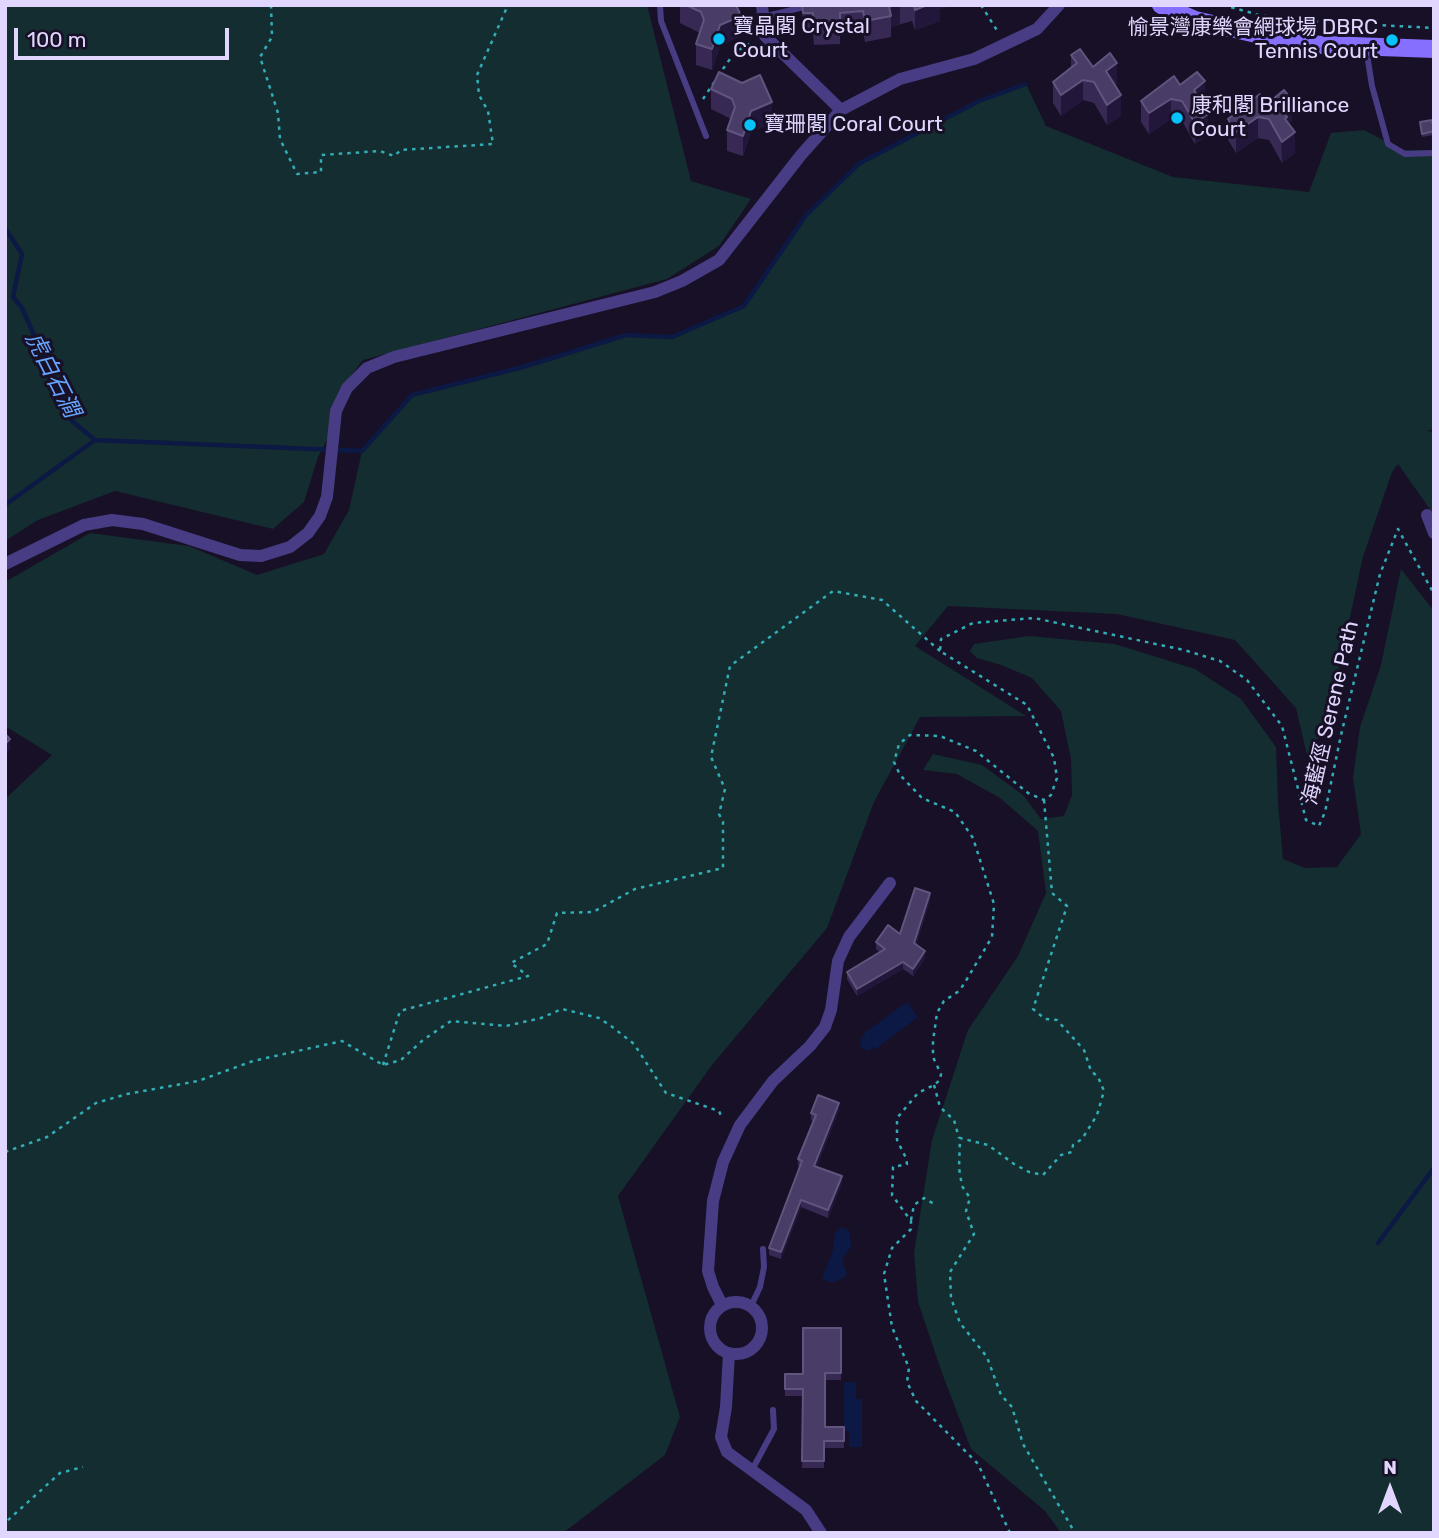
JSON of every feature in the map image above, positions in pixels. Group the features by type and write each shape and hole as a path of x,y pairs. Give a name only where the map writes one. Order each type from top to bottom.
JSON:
{"street":[{"path":"5,564 84,525 112,520 142,524 240,555 271,554 290,547 315,524 327,497 336,411 347,388 359,374 394,357 654,292 682,281 719,260 801,155 841,110 900,79 974,59 1037,29 1059,5"},
{"path":"1161,5 1195,20 1238,32 1300,44 1434,49"},
{"path":"761,11 765,36 841,110"},
{"path":"1427,516 1434,533"},
{"path":"722,1305 708,1271 713,1201 720,1175 740,1125 773,1081 810,1046 825,1027 831,1010 838,961 849,937 890,883"},
{"path":"737,1301 751,1306 763,1326 758,1342 746,1352 729,1353 722,1350 711,1336 711,1318 722,1305 737,1301"},
{"path":"729,1353 722,1437 727,1452 806,1510 821,1533"}],"lane":[{"path":"660,5 662,21 706,136"},
{"path":"761,11 812,5"},
{"path":"1366,48 1372,86 1388,144 1405,155 1434,153"},
{"path":"751,1306 760,1287 764,1267 763,1249"},
{"path":"751,1471 774,1429 773,1410"}],"path":[{"path":"271,5 272,37 260,57 278,113 280,139 297,174 321,172 321,155 380,151 394,156 401,150 493,144 488,111 479,95 477,75 508,5"},
{"path":"981,5 1003,45"},
{"path":"1223,5 1259,15 1301,21 1434,28"},
{"path":"695,111 735,52 765,36"},
{"name":"海藍徑 Serene Path","path":"940,651 941,639 973,623 1034,618 1184,650 1220,661 1247,680 1282,726 1306,820 1319,826 1325,812 1380,574 1398,529 1434,594"},
{"path":"383,1065 400,1011 528,976 511,963 547,944 557,914 593,912 635,889 723,868 723,822 719,814 724,789 712,757 730,666 833,591 882,600 940,651 1027,705 1054,758 1057,778 1051,795 1044,800"},
{"path":"911,1221 892,1195 893,1167 907,1164 897,1140 897,1118 918,1093 934,1086 940,1080 941,1074 933,1057 937,1013 944,1001 959,991 992,937 994,904 973,838 955,812 922,798 900,775 894,762 899,744 910,735 940,736 976,751 1028,793 1044,800"},
{"path":"960,1138 988,1145 1021,1168 1043,1175 1061,1156 1072,1152 1073,1145 1082,1139 1097,1115 1104,1091 1098,1077 1091,1072 1084,1050 1057,1020 1045,1019 1033,1009 1067,906 1052,893 1044,800"},
{"path":"5,1152 47,1137 96,1103 127,1094 198,1082 253,1061 342,1041 383,1065 401,1060 423,1040 451,1021 506,1026 541,1018 562,1009 599,1018 611,1026 634,1044 666,1093 719,1111 721,1116"},
{"path":"934,1086 940,1107 954,1119 960,1138 959,1168 962,1186 970,1198 966,1211 974,1234 950,1272 951,1298 960,1324 987,1357 1001,1395 1012,1406 1023,1444 1075,1533"},
{"path":"934,1203 924,1198 914,1205 911,1230 892,1248 884,1275 892,1327 909,1368 908,1382 916,1401 978,1464 1010,1533"},
{"path":"5,1528 7,1521 60,1473 83,1467"}],"green space":[{"path":"5,5 647,5 691,181 751,199 719,246 667,279 363,360 338,392 330,434 318,457 304,502 273,529 115,491 38,520 5,541"},
{"path":"1026,84 1046,126 1173,177 1309,192 1331,133 1364,130 1402,150 1434,150 1434,429 1427,431 1434,432 1434,515 1398,464 1392,472 1363,557 1334,691 1309,764 1296,708 1235,640 1117,614 948,606 915,646 1026,716 920,717 874,802 827,928 712,1065 618,1196 680,1417 665,1455 563,1533 5,1533 5,799 52,755 5,726 5,582 90,533 189,546 257,575 324,554 349,510 362,451 412,395 523,367 626,335 672,337 744,306 806,215 860,163 979,101"},
{"path":"1401,569 1434,611 1434,1533 1061,1533 1045,1511 971,1449 918,1302 914,1253 932,1140 968,1030 1018,956 1046,893 1038,831 1000,798 957,774 923,770 933,754 982,765 1023,795 1041,819 1064,816 1072,795 1071,759 1061,711 1032,678 977,658 970,651 974,644 1029,636 1115,644 1195,669 1241,699 1276,747 1283,859 1305,868 1337,867 1361,834 1353,778 1360,727 1381,665"}],"water":[{"path":"907,1002 918,1017 876,1049 874,1047 868,1051 861,1048 860,1040 864,1033"},
{"path":"842,1227 850,1231 851,1247 842,1259 847,1273 833,1283 822,1279 833,1250 835,1233"},
{"path":"844,1382 856,1382 856,1399 862,1399 862,1447 849,1447 849,1431 844,1431"}],"building":[{"path":"686,5 736,5 741,16 720,25 712,49 696,44 704,20 701,12"},
{"path":"802,5 893,5 889,6 891,16 865,21 863,11 840,13 840,24 814,24 813,13 803,13"},
{"path":"914,5 927,5 915,10"},
{"path":"1080,49 1093,67 1110,53 1117,63 1106,71 1121,95 1107,105 1094,82 1083,80 1061,95 1053,82 1077,63 1071,55"},
{"path":"719,72 742,83 760,75 772,102 751,111 743,136 727,130 735,107 732,99 711,89"},
{"path":"1197,72 1205,81 1194,90 1208,114 1195,123 1182,101 1171,99 1149,113 1141,101 1174,76 1180,85"},
{"path":"1284,90 1292,100 1280,109 1295,132 1282,142 1269,119 1258,117 1236,132 1228,119 1260,94 1267,104"},
{"path":"1432,120 1434,131 1422,134 1420,122"},
{"path":"915,888 930,893 914,943 925,951 913,969 903,962 857,989 847,972 885,949 876,942 888,925 900,934"},
{"path":"818,1095 839,1103 814,1166 842,1176 828,1210 801,1200 781,1252 769,1248 802,1161 798,1159 816,1115 811,1113"},
{"path":"803,1328 841,1328 841,1373 825,1373 825,1427 844,1427 844,1441 824,1441 824,1461 802,1461 803,1389 785,1389 785,1374 803,1374"}],"waterway":[{"path":"5,505 95,440 362,451 412,395 523,367 626,335 672,337 744,306 806,215 860,163 979,101 1026,84"},
{"name":"虎白石澗","path":"5,228 22,254 13,297 22,308 72,421 95,440"},
{"path":"1378,1243 1434,1168"}],"place":[{"name":"寶晶閣 Crystal Court","path":"719,39"},
{"name":"愉景灣康樂會網球場 DBRC Tennis Court","path":"1392,40"},
{"name":"康和閣 Brilliance Court","path":"1177,118"},
{"name":"寶珊閣 Coral Court","path":"750,125"}]}
